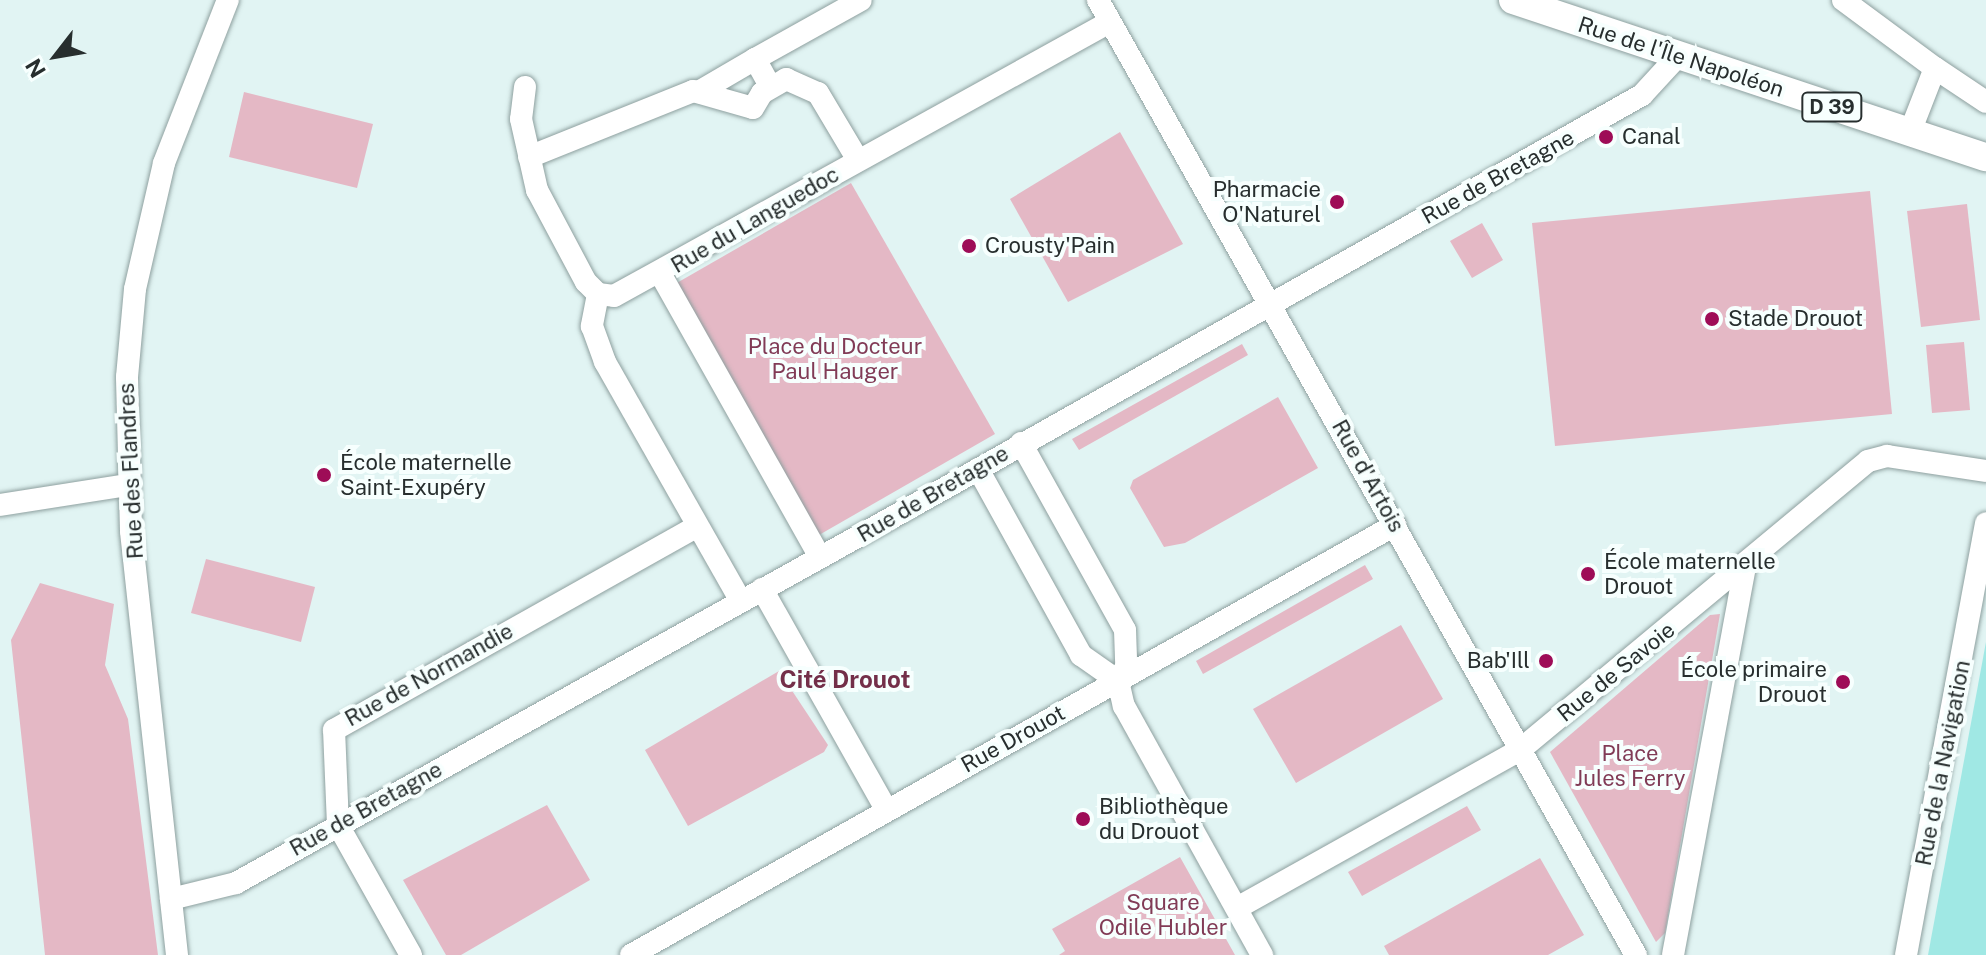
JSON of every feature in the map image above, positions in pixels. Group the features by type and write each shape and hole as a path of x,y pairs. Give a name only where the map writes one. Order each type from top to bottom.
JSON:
{"main road":[{"name":"Rue de l'Île Napoléon","path":"1513,0 1677,57 1986,157"}],"street":[{"name":"Rue des Flandres","path":"177,955 128,485 129,339 145,241 176,126 228,0"},
{"path":"529,157 702,90 861,0"},
{"name":"Rue d'Artois","path":"1098,0 1108,23 1122,35 1636,955"},
{"path":"1843,0 1986,102"},
{"name":"Rue du Languedoc","path":"598,294 630,292 858,160 1108,23"},
{"name":"Rue de Bretagne","path":"171,899 222,889 978,469 1642,95 1677,57"},
{"path":"755,59 770,86"},
{"path":"1910,132 1935,68"},
{"path":"702,90 753,108 770,86 786,79 808,85 858,160"},
{"path":"525,87 521,119 537,190 598,294 592,326 605,362 741,601"},
{"path":"661,275 820,557"},
{"path":"1021,443 1125,630 1126,667 1118,681"},
{"name":"Rue de Savoie","path":"1237,908 1521,749 1868,461 1887,456 1986,471"},
{"path":"978,469 1081,655 1118,681 1124,706 1262,955"},
{"path":"6,499 128,485"},
{"name":"Rue de la Navigation","path":"1906,955 1986,523"},
{"name":"Rue Drouot","path":"631,955 1395,525"},
{"name":"Rue de Normandie","path":"411,955 338,825 331,743 337,726 697,526"},
{"path":"1673,955 1745,566"},
{"path":"762,589 886,809"}],"green space":[{"path":"244,92 373,124 357,188 229,157"},
{"path":"1120,132 1183,244 1068,302 1010,199"},
{"name":"Place du Docteur Paul Hauger","path":"851,183 995,434 819,535 675,284"},
{"name":"Stade Drouot","path":"1870,191 1892,414 1555,446 1532,223"},
{"path":"1967,204 1980,320 1921,327 1907,211"},
{"path":"1482,223 1503,260 1472,278 1450,241"},
{"path":"1964,342 1970,410 1932,413 1926,345"},
{"path":"1242,344 1248,355 1079,450 1072,439"},
{"path":"1278,397 1318,468 1185,543 1164,547 1130,488 1133,480"},
{"path":"206,559 315,587 301,642 191,613"},
{"path":"1365,565 1373,579 1203,674 1196,661"},
{"path":"40,583 114,604 105,665 128,719 158,955 45,955 11,640"},
{"name":"Place Jules Ferry","path":"1720,614 1665,933 1656,942 1550,752 1710,615"},
{"path":"1401,625 1443,699 1296,783 1253,709"},
{"path":"779,671 828,745 824,752 688,826 645,750"},
{"path":"547,805 590,880 461,955 446,955 403,880"},
{"path":"1467,806 1481,830 1362,896 1348,872"},
{"name":"Square Odile Hubler","path":"1180,857 1235,955 1059,955 1065,951 1052,929"},
{"path":"1540,858 1584,935 1548,955 1389,955 1384,946"}],"water":[{"path":"1986,642 1986,955 1928,955"}],"place":[{"name":"Canal","path":"1606,137"},
{"name":"Pharmacie O'Naturel","path":"1337,202"},
{"name":"Crousty'Pain","path":"969,246"},
{"name":"Stade Drouot","path":"1712,319"},
{"name":"École maternelle Saint-Exupéry","path":"324,475"},
{"name":"École maternelle Drouot","path":"1588,574"},
{"name":"Bab'Ill","path":"1546,661"},
{"name":"École primaire Drouot","path":"1843,682"},
{"name":"Bibliothèque du Drouot","path":"1083,819"}],"district":[{"name":"Cité Drouot","path":"845,680"}]}
